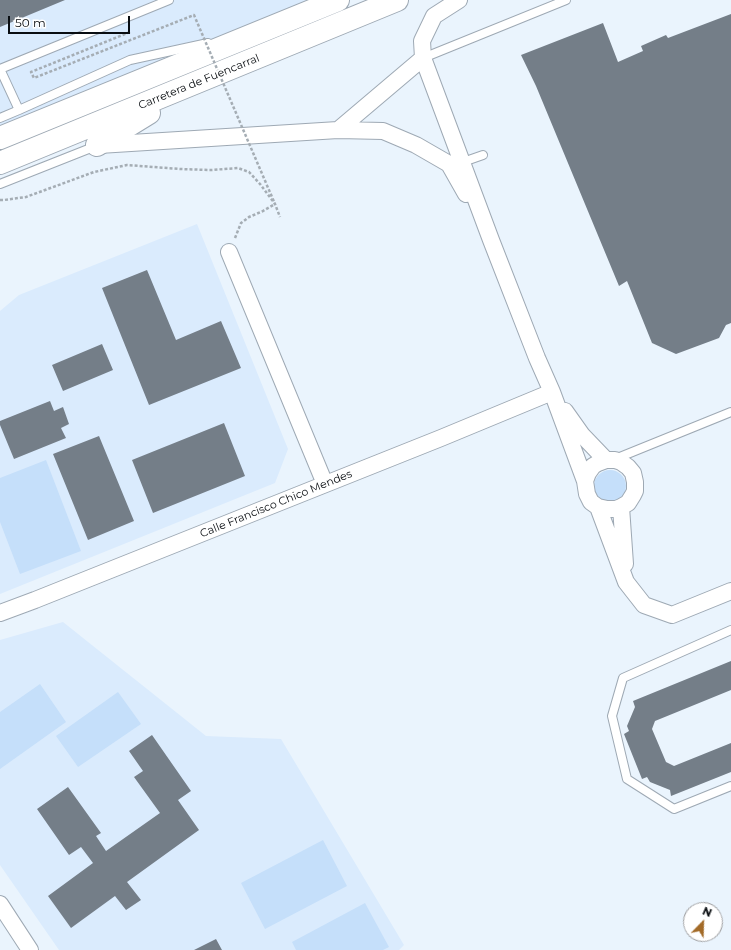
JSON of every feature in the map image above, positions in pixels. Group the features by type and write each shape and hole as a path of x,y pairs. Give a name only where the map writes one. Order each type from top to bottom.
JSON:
{"highway":[{"name":"Carretera de Fuencarral","path":"0,138 338,0"},
{"name":"Carretera de Fuencarral","path":"0,163 398,0"},
{"path":"97,145 207,78"}],"street":[{"path":"459,0 434,16 422,41 423,58 491,240 537,358 552,392 585,481 587,494 592,502 598,507 607,509 621,508 628,503 633,495 635,482 633,473 628,467 621,462 610,460 593,466 585,481"},
{"path":"338,130 423,58"},
{"path":"97,145 338,130 383,131 416,145 449,164 491,240"},
{"path":"229,252 325,484"},
{"path":"552,392 582,435 610,460"},
{"name":"Calle Francisco Chico Mendes","path":"0,613 441,438 552,392"},
{"path":"598,507 626,582 644,605 672,615 731,592"},
{"path":"621,508 626,582"},
{"path":"0,904 30,950"}],"lane":[{"path":"19,110 0,69 169,0"},
{"path":"423,58 566,0"},
{"path":"0,118 130,60 262,32"},
{"path":"0,184 97,145"},
{"path":"462,162 482,155"},
{"path":"610,460 731,412"},
{"path":"731,630 623,678 612,716 627,779 674,809 731,786"}],"path":[{"path":"130,32 31,72 34,78 194,15 280,217"},
{"path":"0,200 26,197 94,172 127,165 211,170 238,168 249,172 275,204"},
{"path":"229,252 241,223 249,217 275,204"}],"shaded area":[{"path":"0,0 345,0 0,141"},
{"path":"197,224 288,449 275,483 0,594 0,311 19,295"},
{"path":"46,460 81,551 20,574 0,522 0,478"},
{"path":"610,470 616,471 623,477 626,486 625,492 619,499 610,502 604,501 597,495 594,486 595,480 601,473"},
{"path":"63,622 206,736 281,739 404,945 399,950 59,950 0,865 0,640"},
{"path":"40,684 66,722 0,769 0,712"},
{"path":"118,692 141,724 78,767 56,736"},
{"path":"323,840 347,886 265,929 241,883"},
{"path":"365,903 389,947 383,950 296,950 292,942"}],"building":[{"path":"0,0 65,0 0,27"},
{"path":"731,14 731,323 726,325 719,338 676,354 652,343 627,281 619,286 536,86 521,55 603,23 618,62 643,51 641,46 666,35 668,38"},
{"path":"147,270 176,340 221,321 241,368 149,405 102,288"},
{"path":"102,344 113,370 63,391 52,365"},
{"path":"50,401 54,411 63,407 69,424 61,428 66,438 14,459 0,425 0,421"},
{"path":"224,423 245,476 153,513 132,460"},
{"path":"99,436 134,521 88,540 53,454"},
{"path":"731,661 731,690 655,721 652,729 666,762 674,766 731,743 731,772 671,796 670,790 650,782 647,777 642,779 624,734 629,731 627,726 635,707 633,701"},
{"path":"152,735 191,791 178,800 199,830 127,882 141,900 126,910 115,896 71,928 48,896 93,863 81,847 69,855 37,809 68,787 101,833 96,836 106,851 160,813 134,777 143,771 129,751"},
{"path":"216,939 222,950 194,950"}]}
